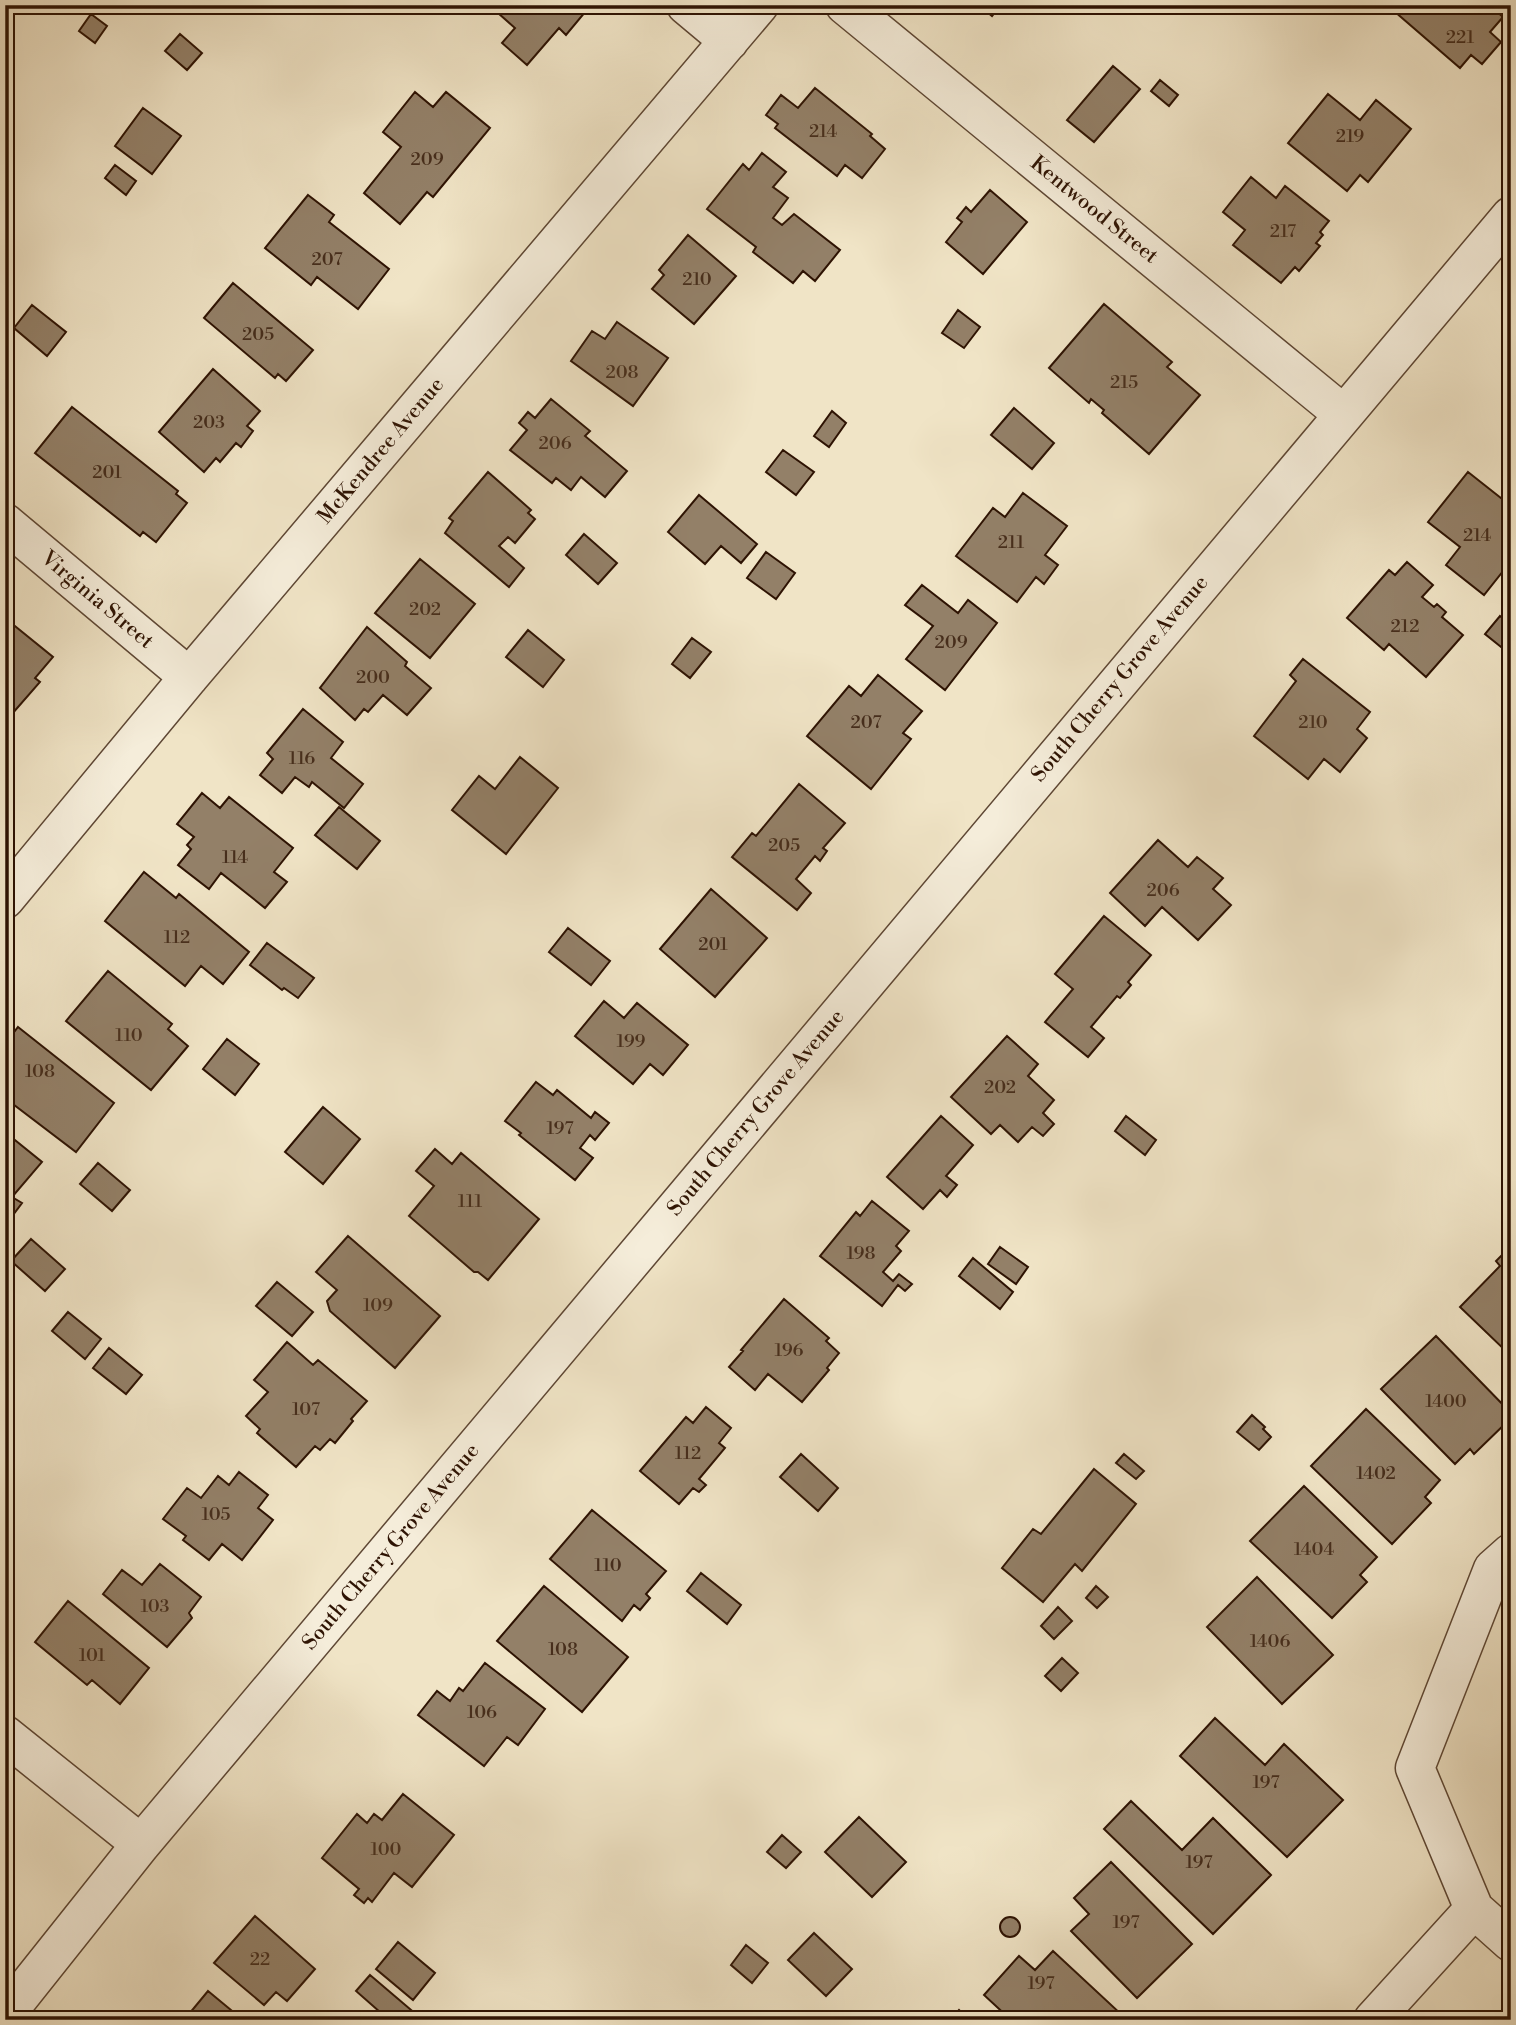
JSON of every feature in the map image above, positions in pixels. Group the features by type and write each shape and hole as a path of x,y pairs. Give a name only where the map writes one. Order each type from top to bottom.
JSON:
{"street":[{"path":"686,5 729,41"},
{"name":"McKendree Avenue","path":"5,899 189,677 759,5"},
{"name":"Kentwood Street","path":"845,5 1343,414"},
{"name":"South Cherry Grove Avenue","path":"5,2015 141,1844 1511,216"},
{"name":"Virginia Street","path":"5,523 189,677"},
{"path":"1511,1553 1493,1569 1415,1768 1474,1909 1511,1942"},
{"path":"5,1735 141,1844"},
{"path":"1373,2020 1474,1909"}],"building":[{"path":"489,5 591,5 566,35 559,28 527,65 502,43 515,28"},
{"path":"979,5 1001,5 992,16"},
{"path":"1387,5 1489,5 1503,17 1490,32 1501,42 1482,64 1471,55 1460,68"},
{"path":"91,14 107,26 95,43 79,31"},
{"path":"180,34 202,53 187,70 165,51"},
{"path":"1113,66 1140,89 1094,142 1067,120"},
{"path":"1160,80 1178,95 1169,106 1151,91"},
{"path":"815,88 872,134 870,136 885,149 862,178 845,165 837,176 775,128 778,124 766,115 781,95 798,108"},
{"path":"415,92 433,107 446,92 490,128 433,197 427,192 400,224 364,193 401,147 383,132"},
{"path":"1328,94 1360,120 1376,100 1411,129 1368,182 1360,175 1347,191 1288,143"},
{"path":"143,108 181,136 152,174 115,146"},
{"path":"762,153 786,172 773,187 788,198 773,218 782,225 794,214 840,250 815,281 803,271 793,283 753,252 756,247 707,209 743,164 749,170"},
{"path":"115,165 136,181 126,195 105,178"},
{"path":"1251,177 1276,198 1285,186 1329,221 1320,232 1323,235 1316,243 1320,246 1299,271 1295,267 1281,283 1233,245 1245,230 1223,212"},
{"path":"990,190 1027,222 983,274 946,242 962,222 957,218 966,207 971,212"},
{"path":"308,195 334,215 329,222 389,269 358,309 317,277 311,285 265,248"},
{"path":"688,235 736,276 694,324 652,289 664,275 659,270"},
{"path":"233,283 313,350 286,381 278,374 275,378 204,318"},
{"path":"1104,304 1172,362 1167,367 1200,395 1149,454 1102,413 1104,410 1091,399 1089,403 1049,368"},
{"path":"32,305 66,332 47,356 14,328"},
{"path":"958,310 980,327 964,348 942,333"},
{"path":"617,322 668,358 633,406 571,361 592,331 605,339"},
{"path":"213,369 260,411 247,426 253,431 241,447 236,443 220,462 216,458 204,472 159,432"},
{"path":"551,399 590,431 585,436 627,471 605,497 581,477 571,490 556,478 552,483 510,450 527,430 519,423 528,412 535,418"},
{"path":"72,407 178,491 176,494 187,503 156,542 143,532 140,536 35,453"},
{"path":"1014,408 1054,443 1032,469 991,435"},
{"path":"832,411 846,423 829,447 814,436"},
{"path":"783,450 814,472 796,495 766,472"},
{"path":"488,472 531,510 528,513 535,519 515,543 508,537 499,546 524,568 509,587 445,533 453,521 449,518"},
{"path":"1468,472 1511,506 1511,576 1504,570 1484,595 1446,565 1460,547 1428,522"},
{"path":"1023,493 1067,526 1045,555 1058,565 1044,584 1036,577 1017,602 956,556 993,508 1005,517"},
{"path":"699,495 757,544 741,563 721,546 705,564 668,532"},
{"path":"584,534 617,563 598,584 566,555"},
{"path":"766,552 795,573 776,599 747,578"},
{"path":"420,559 475,604 430,658 375,613"},
{"path":"1407,562 1433,585 1422,597 1434,607 1437,604 1446,612 1442,617 1463,635 1426,677 1389,644 1384,650 1347,618 1389,570 1395,575"},
{"path":"922,585 958,613 968,600 997,623 945,690 906,659 933,626 905,605"},
{"path":"1500,616 1511,625 1511,655 1485,634"},
{"path":"5,618 53,657 35,678 40,682 5,722"},
{"path":"367,627 407,662 405,666 431,688 407,715 383,695 368,712 364,709 355,720 320,688"},
{"path":"528,630 564,660 543,687 506,657"},
{"path":"692,638 711,652 690,678 672,664"},
{"path":"1303,659 1370,712 1357,729 1367,738 1340,772 1324,759 1308,779 1254,736 1296,681 1290,675"},
{"path":"878,675 922,711 903,733 911,739 871,789 807,736 849,686 861,696"},
{"path":"303,709 343,742 331,758 363,784 344,808 312,782 309,787 295,777 282,793 260,775 273,759 267,753"},
{"path":"520,757 558,788 506,854 452,810 479,776 495,789"},
{"path":"799,784 845,823 823,848 827,851 820,861 815,856 796,879 811,893 797,910 732,857 752,833 756,836"},
{"path":"202,793 220,808 229,797 293,848 274,872 287,882 265,908 221,873 209,889 178,865 191,849 187,845 194,837 177,824"},
{"path":"339,807 380,841 357,869 315,835"},
{"path":"1158,840 1188,867 1197,857 1223,878 1213,889 1231,905 1198,940 1162,907 1145,926 1110,893"},
{"path":"144,872 176,898 179,894 249,952 223,984 201,966 185,986 105,921"},
{"path":"711,889 767,938 715,997 660,949"},
{"path":"1104,916 1151,955 1128,982 1131,985 1120,998 1117,996 1091,1027 1104,1038 1088,1057 1045,1022 1073,989 1055,974"},
{"path":"568,928 610,961 591,985 549,952"},
{"path":"267,943 314,978 298,998 284,988 282,990 250,965"},
{"path":"108,971 172,1024 168,1029 188,1046 151,1090 66,1021"},
{"path":"604,1001 624,1018 637,1003 688,1045 663,1075 650,1064 633,1084 575,1036"},
{"path":"18,1027 114,1103 76,1152 5,1098 5,1044"},
{"path":"1007,1036 1038,1064 1028,1076 1054,1100 1043,1113 1054,1124 1043,1136 1032,1127 1018,1142 1000,1125 991,1134 951,1097"},
{"path":"227,1039 259,1064 235,1095 203,1069"},
{"path":"536,1082 553,1095 557,1090 591,1118 595,1112 609,1123 595,1140 590,1135 580,1148 593,1158 575,1180 505,1121"},
{"path":"323,1107 360,1139 323,1184 285,1152"},
{"path":"941,1116 973,1145 946,1176 957,1185 947,1197 940,1190 923,1209 887,1177"},
{"path":"1126,1116 1156,1140 1145,1155 1115,1131"},
{"path":"5,1132 42,1162 12,1197 22,1203 13,1215 5,1208"},
{"path":"435,1149 452,1164 461,1153 539,1219 488,1280 474,1272 409,1216 434,1186 416,1171"},
{"path":"98,1163 130,1190 112,1211 80,1184"},
{"path":"872,1201 909,1231 896,1246 901,1251 883,1272 893,1281 899,1274 912,1284 905,1291 898,1285 882,1306 820,1256 856,1212 860,1216"},
{"path":"348,1236 440,1316 395,1368 330,1311 327,1301 337,1290 316,1272"},
{"path":"31,1239 65,1269 45,1291 11,1261"},
{"path":"1511,1246 1511,1356 1460,1307 1500,1266 1496,1261"},
{"path":"1000,1247 1028,1267 1016,1284 988,1264"},
{"path":"973,1258 1013,1292 1000,1309 959,1276"},
{"path":"277,1282 313,1312 292,1336 256,1306"},
{"path":"784,1299 829,1338 826,1341 839,1353 827,1368 829,1370 802,1402 768,1374 755,1390 729,1367"},
{"path":"68,1312 101,1339 85,1359 52,1331"},
{"path":"1436,1336 1511,1413 1511,1418 1474,1454 1470,1449 1455,1464 1381,1389"},
{"path":"287,1342 313,1365 318,1360 367,1401 335,1443 330,1439 320,1450 315,1446 296,1467 257,1433 260,1429 246,1416 268,1392 254,1380"},
{"path":"109,1348 142,1375 126,1394 93,1368"},
{"path":"706,1407 731,1428 719,1443 725,1448 699,1479 706,1485 699,1492 693,1488 679,1504 640,1471 686,1417 693,1423"},
{"path":"1366,1409 1440,1480 1425,1497 1431,1503 1392,1544 1311,1466"},
{"path":"1252,1415 1271,1437 1259,1450 1237,1432"},
{"path":"801,1454 838,1488 818,1511 780,1477"},
{"path":"1124,1454 1144,1471 1136,1479 1116,1463"},
{"path":"1094,1469 1136,1504 1082,1571 1075,1564 1043,1602 1002,1568 1033,1529 1041,1534"},
{"path":"239,1472 268,1495 258,1508 273,1520 242,1560 222,1544 209,1560 183,1540 186,1536 163,1519 187,1488 201,1498 218,1476 229,1485"},
{"path":"1304,1486 1377,1557 1360,1575 1367,1582 1332,1618 1250,1541"},
{"path":"592,1510 666,1571 646,1594 650,1598 640,1610 634,1605 622,1621 550,1559"},
{"path":"160,1564 201,1597 189,1613 192,1618 167,1647 103,1594 122,1570 142,1585"},
{"path":"701,1573 741,1605 727,1624 687,1591"},
{"path":"1257,1577 1333,1655 1282,1704 1207,1627"},
{"path":"544,1586 628,1657 582,1712 497,1641"},
{"path":"1096,1586 1108,1597 1097,1608 1086,1598"},
{"path":"68,1601 149,1668 120,1704 92,1680 87,1685 35,1642"},
{"path":"1058,1607 1072,1621 1054,1639 1041,1626"},
{"path":"1062,1658 1078,1673 1061,1691 1045,1676"},
{"path":"485,1663 545,1709 518,1745 507,1737 484,1766 418,1715 437,1691 450,1701 459,1688 463,1691"},
{"path":"1215,1718 1265,1765 1284,1744 1343,1800 1287,1857 1180,1756"},
{"path":"403,1794 454,1835 412,1887 394,1873 372,1902 368,1898 364,1903 354,1895 359,1889 322,1858 357,1814 367,1823 374,1814 382,1820"},
{"path":"1131,1801 1182,1850 1213,1818 1271,1875 1213,1934 1104,1829"},
{"path":"859,1817 906,1862 872,1897 825,1852"},
{"path":"782,1835 801,1852 786,1868 767,1852"},
{"path":"1111,1862 1192,1944 1137,1998 1071,1931 1089,1914 1074,1898"},
{"path":"255,1916 315,1969 287,2001 276,1992 264,2005 214,1963"},
{"path":"1010,1917 1017,1920 1020,1927 1017,1934 1010,1937 1003,1934 1000,1927 1003,1920"},
{"path":"814,1933 852,1969 826,1996 788,1960"},
{"path":"398,1942 435,1973 413,2000 376,1969"},
{"path":"746,1945 768,1963 752,1983 731,1965"},
{"path":"1053,1951 1122,2015 1118,2020 1011,2020 984,1995 1019,1956 1035,1970"},
{"path":"370,1975 417,2015 412,2020 389,2020 356,1991"},
{"path":"208,1991 243,2020 184,2020"},
{"path":"959,2010 969,2020 950,2020"}]}
